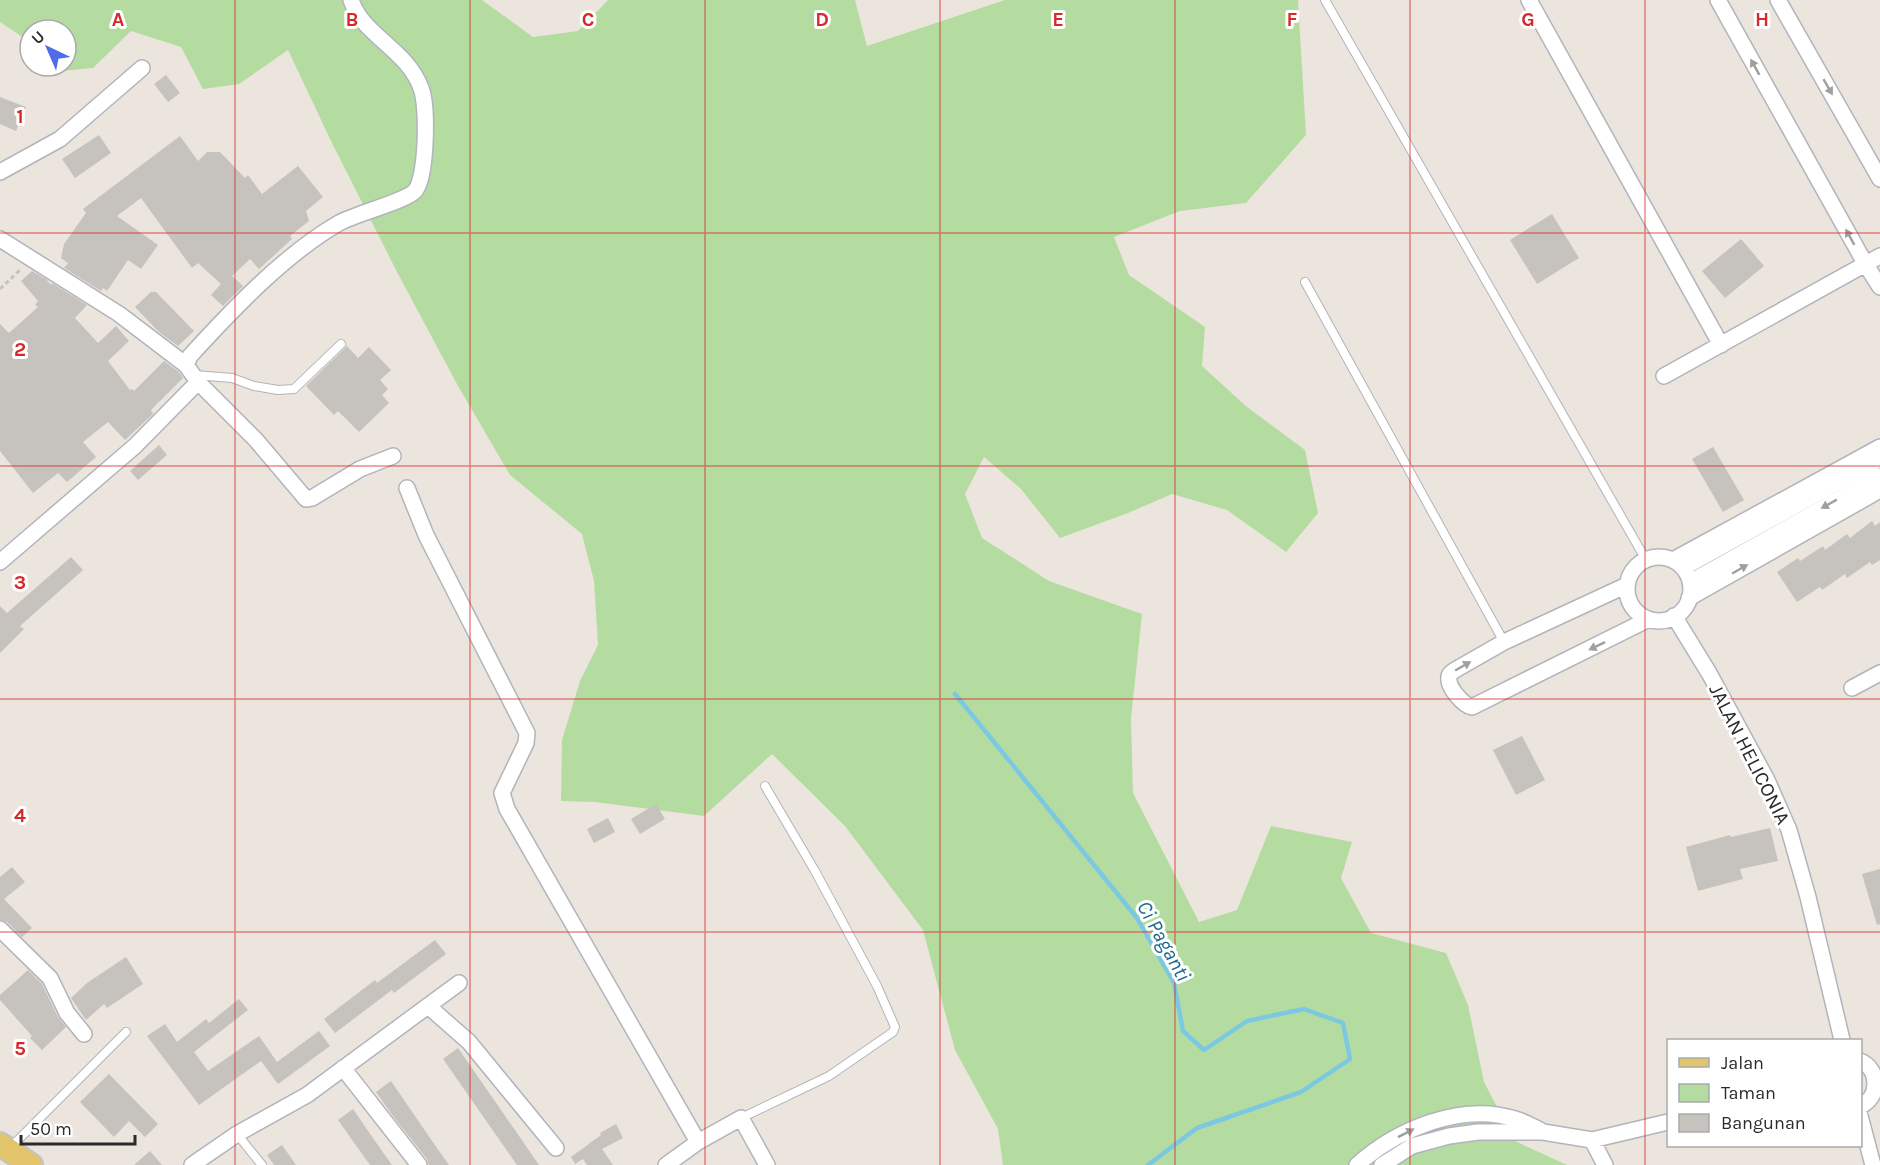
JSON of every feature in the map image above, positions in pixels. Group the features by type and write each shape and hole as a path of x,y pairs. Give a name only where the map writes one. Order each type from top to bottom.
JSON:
{"main road":[{"path":"4,1147 31,1165"}],"street":[{"path":"0,562 135,446 192,374 197,349 232,312 298,250 341,222 411,194 420,183 426,130 422,89 405,60 362,21 351,0"},
{"path":"1529,0 1721,345"},
{"path":"1718,0 1880,287"},
{"path":"1778,0 1880,179"},
{"path":"0,172 60,139 142,68"},
{"path":"0,239 119,314 192,374 256,440 302,496 309,500 360,469 393,456"},
{"path":"1664,376 1880,256"},
{"path":"1682,570 1880,447"},
{"path":"1682,570 1880,459"},
{"path":"1682,570 1880,476"},
{"path":"407,488 426,535 527,733 526,743 502,793 502,799 698,1142"},
{"path":"1689,598 1682,570 1660,557 1646,560 1630,574 1627,585 1628,600 1636,612 1649,619 1666,620 1683,609 1689,598 1880,490"},
{"path":"1627,585 1504,642 1449,675 1448,680 1459,699 1472,707 1649,619"},
{"name":"JALAN HELICONIA","path":"1674,616 1709,673 1767,780 1789,830 1808,897 1842,1039"},
{"path":"1852,688 1880,673"},
{"path":"0,929 50,978 67,1013 84,1034"},
{"path":"192,1165 237,1134 307,1095 459,983"},
{"path":"428,1006 469,1042 556,1148"},
{"path":"1862,1062 1877,1070 1876,1093 1872,1100 1862,1105"},
{"path":"343,1068 419,1165"},
{"path":"1357,1165 1375,1150 1414,1129 1442,1119 1463,1115 1491,1114 1515,1119 1543,1132"},
{"path":"666,1165 698,1142 741,1118 767,1165"},
{"path":"1383,1165 1412,1146 1449,1136 1478,1132 1543,1132 1592,1140 1667,1122"},
{"path":"1862,1124 1873,1165"},
{"path":"1592,1140 1605,1165"}],"lane":[{"path":"1325,0 1646,560"},
{"path":"1305,282 1504,642"},
{"path":"192,374 232,378 254,386 278,390 294,389 341,344"},
{"path":"741,1118 829,1076 893,1032 895,1027 877,986 765,786"},
{"path":"4,1147 126,1032"},
{"path":"237,1134 262,1165"}],"path":[{"path":"0,289 31,259"}],"green space":[{"path":"0,0 482,0 533,37 578,31 608,0 855,0 867,46 1005,0 1298,0 1306,135 1246,203 1180,211 1114,237 1129,275 1205,327 1202,366 1247,407 1305,450 1318,513 1286,552 1227,510 1172,494 1060,538 1021,489 984,457 965,494 982,538 1049,581 1142,614 1131,719 1133,793 1199,922 1237,910 1271,826 1352,842 1341,878 1371,933 1446,953 1468,1005 1484,1082 1515,1141 1567,1165 1003,1165 998,1129 955,1050 923,930 845,826 772,754 704,816 595,802 561,801 562,740 580,681 598,645 594,581 582,534 510,475 458,386 397,272 288,50 239,84 203,89 181,47 131,31 93,68 78,69 78,18 18,18 18,34 0,22"}],"building":[{"path":"166,75 180,93 168,102 154,84"},
{"path":"0,97 26,107 16,131 0,124"},
{"path":"99,135 111,153 75,178 62,159"},
{"path":"180,136 198,161 207,152 220,152 245,178 248,175 262,194 298,166 323,197 306,211 309,221 290,236 292,239 259,269 250,259 232,276 243,286 223,306 211,295 221,284 198,263 192,268 141,198 117,216 158,245 141,269 128,260 107,291 103,288 101,291 64,268 68,263 61,258 64,244 86,213 83,209"},
{"path":"1552,214 1579,258 1537,284 1510,240"},
{"path":"1741,239 1764,266 1725,298 1702,271"},
{"path":"32,271 46,279 51,285 52,283 87,305 75,318 98,343 116,326 129,341 108,361 130,390 134,391 164,361 179,372 183,378 151,410 153,414 125,440 108,422 83,442 96,457 67,482 58,473 33,493 0,451 0,324 9,333 38,307 35,305 38,301 21,281"},
{"path":"151,292 156,292 194,331 178,346 159,332 135,307"},
{"path":"347,346 358,358 369,347 391,370 380,380 388,389 382,395 389,403 359,432 338,411 334,415 306,386"},
{"path":"159,445 167,455 138,480 130,471"},
{"path":"1713,447 1744,500 1723,512 1692,459"},
{"path":"1872,521 1875,526 1880,522 1880,560 1872,565 1870,562 1847,578 1845,574 1822,590 1820,587 1797,602 1777,572 1798,558 1800,561 1823,546 1825,550 1847,534 1850,538"},
{"path":"71,557 83,570 20,626 24,629 0,653 0,606 7,613"},
{"path":"1522,736 1545,780 1516,795 1493,750"},
{"path":"656,804 665,819 640,834 631,819"},
{"path":"608,818 615,832 594,843 587,829"},
{"path":"1770,828 1778,861 1740,869 1743,879 1698,891 1686,847 1730,835 1731,837"},
{"path":"12,867 25,882 4,899 32,928 22,937 7,922 0,920 0,877"},
{"path":"1880,869 1880,924 1877,925 1862,874"},
{"path":"435,940 446,954 394,993 392,990 335,1033 324,1019 375,980 377,983"},
{"path":"126,957 143,984 107,1008 104,1004 86,1020 71,998 87,983"},
{"path":"28,970 42,984 58,1017 66,1027 42,1050 0,1000 0,995"},
{"path":"239,999 248,1010 194,1052 208,1071 259,1036 277,1062 319,1031 330,1046 278,1084 261,1061 199,1105 147,1036 165,1024 177,1042 206,1019 209,1023"},
{"path":"458,1048 539,1165 517,1165 443,1059"},
{"path":"109,1074 158,1124 145,1137 129,1121 114,1137 80,1102"},
{"path":"391,1081 449,1165 429,1165 427,1159 376,1092"},
{"path":"353,1109 392,1165 370,1165 338,1120"},
{"path":"616,1124 623,1138 602,1149 613,1165 587,1165 583,1159 575,1164 571,1157 601,1135 600,1133"},
{"path":"282,1145 296,1165 274,1165 267,1155"},
{"path":"150,1151 162,1165 134,1165"}],"waterway":[{"name":"Ci Paganti","path":"955,694 1137,918 1174,983 1183,1031 1204,1050 1247,1021 1304,1009 1343,1023 1350,1059 1301,1092 1197,1128 1148,1165"}]}
